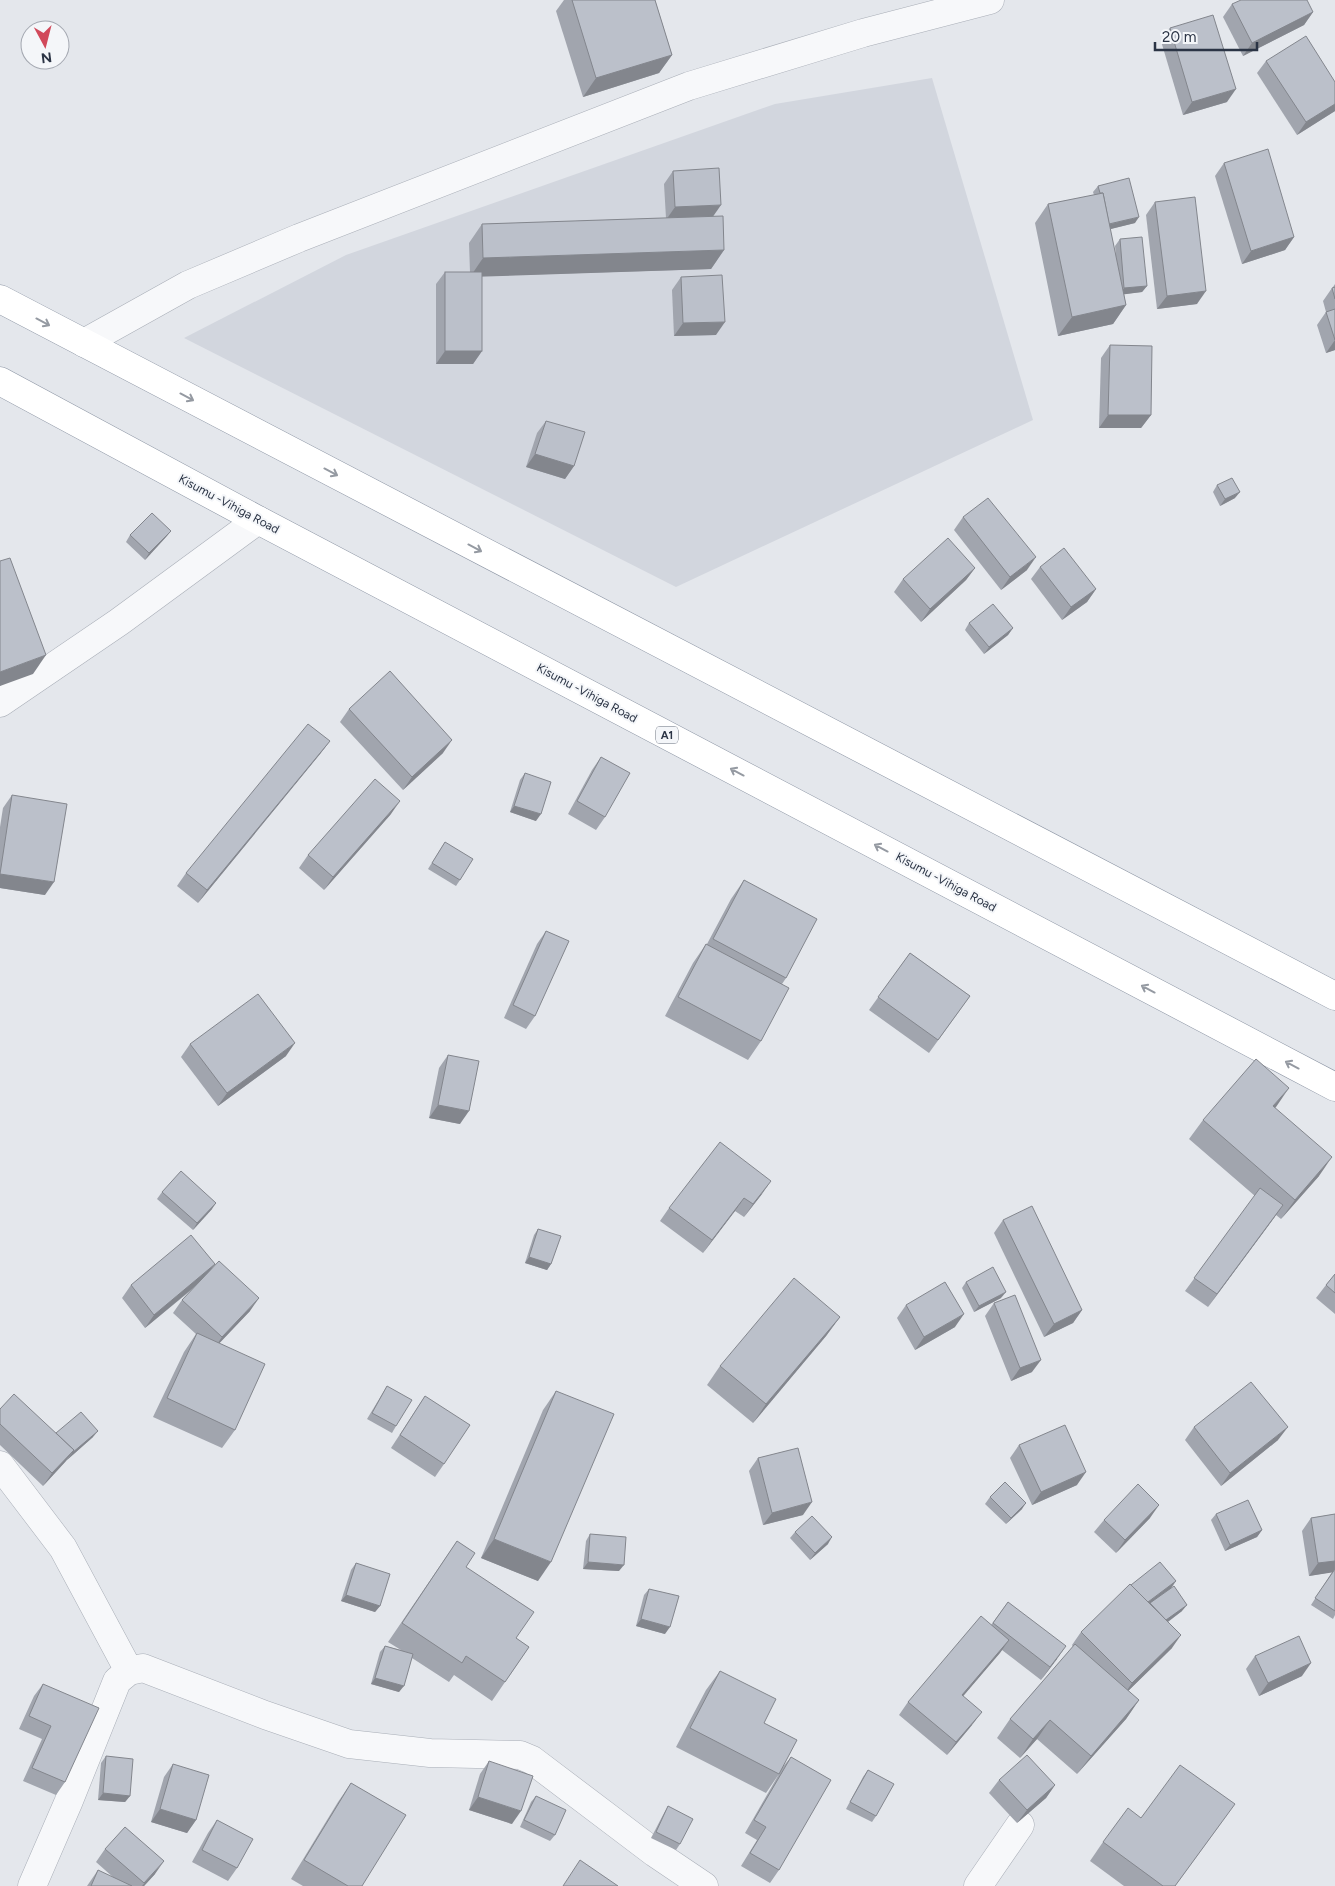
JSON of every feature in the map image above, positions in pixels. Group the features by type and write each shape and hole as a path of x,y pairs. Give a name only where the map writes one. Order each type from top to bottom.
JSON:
{"highway":[{"path":"0,299 1335,996"},
{"name":"Kisumu -Vihiga Road","path":"0,382 258,520 1335,1087"}],"street":[{"path":"84,343 188,285 290,241 689,86 972,2"},
{"path":"0,703 119,622 258,520"},
{"path":"0,1465 63,1548 129,1671"},
{"path":"32,1886 117,1681 129,1671 143,1668 265,1715 349,1744 430,1753 520,1755 532,1760 655,1853 704,1886"},
{"path":"978,1886 1020,1825"}],"shaded area":[{"path":"932,78 1033,420 676,587 184,338 346,255 775,104"}],"building":[{"path":"572,0 655,0 672,55 596,78"},
{"path":"1241,0 1307,0 1313,12 1252,43 1232,4"},
{"path":"1213,15 1236,89 1192,102 1170,28"},
{"path":"1306,36 1335,82 1335,104 1306,122 1266,61"},
{"path":"1268,149 1294,237 1251,251 1224,163"},
{"path":"719,168 721,205 675,207 673,171"},
{"path":"1129,178 1139,217 1109,224 1103,193 1100,193 1098,186"},
{"path":"1103,193 1126,305 1072,317 1048,204"},
{"path":"1195,197 1206,291 1167,296 1155,202"},
{"path":"723,216 724,250 483,258 482,224"},
{"path":"1142,237 1147,286 1124,288 1120,239"},
{"path":"445,272 482,272 482,351 445,351"},
{"path":"722,275 725,322 683,323 681,277"},
{"path":"1335,287 1335,299 1332,288"},
{"path":"1335,309 1335,340 1326,312"},
{"path":"1110,345 1152,346 1151,415 1108,415"},
{"path":"546,421 585,432 574,466 535,454"},
{"path":"1232,478 1240,492 1225,499 1217,485"},
{"path":"988,498 1036,557 1010,577 963,517"},
{"path":"152,513 171,531 149,553 130,535"},
{"path":"948,538 975,568 930,609 903,579"},
{"path":"1064,548 1096,589 1071,607 1040,567"},
{"path":"10,558 46,655 0,672 0,561"},
{"path":"993,604 1013,628 989,647 969,623"},
{"path":"390,671 452,740 412,777 349,709"},
{"path":"308,724 330,741 207,890 186,873"},
{"path":"601,757 630,773 605,817 577,801"},
{"path":"525,773 551,782 541,814 514,806"},
{"path":"375,779 400,801 333,877 308,855"},
{"path":"12,795 67,804 54,882 0,874"},
{"path":"445,842 473,859 460,880 432,863"},
{"path":"744,880 817,919 786,978 713,939"},
{"path":"546,931 569,941 535,1016 513,1005"},
{"path":"706,944 789,988 761,1041 678,997"},
{"path":"910,953 970,996 938,1040 878,997"},
{"path":"258,994 295,1043 227,1093 190,1044"},
{"path":"448,1055 479,1061 469,1111 438,1105"},
{"path":"1256,1059 1289,1088 1273,1106 1332,1157 1295,1200 1203,1120"},
{"path":"720,1142 771,1181 753,1204 744,1198 712,1240 669,1208"},
{"path":"181,1171 216,1203 197,1223 162,1192"},
{"path":"1260,1188 1283,1205 1217,1294 1194,1278"},
{"path":"1032,1206 1082,1310 1054,1324 1003,1220"},
{"path":"538,1229 561,1236 551,1264 529,1257"},
{"path":"191,1235 215,1264 154,1315 131,1285"},
{"path":"219,1261 259,1298 222,1337 182,1300"},
{"path":"993,1267 1006,1292 979,1306 966,1282"},
{"path":"1335,1274 1335,1293 1326,1285"},
{"path":"794,1278 840,1317 766,1404 720,1366"},
{"path":"945,1282 964,1314 924,1337 906,1305"},
{"path":"1015,1295 1041,1360 1020,1368 994,1303"},
{"path":"197,1333 265,1364 235,1430 167,1398"},
{"path":"1251,1382 1288,1427 1230,1473 1194,1427"},
{"path":"387,1386 412,1400 396,1426 372,1413"},
{"path":"556,1391 614,1414 551,1562 494,1539"},
{"path":"14,1394 74,1450 52,1473 0,1424 0,1409"},
{"path":"425,1396 470,1425 444,1464 400,1435"},
{"path":"81,1412 98,1431 72,1453 74,1450 56,1433"},
{"path":"1065,1425 1086,1472 1041,1492 1019,1445"},
{"path":"798,1448 812,1502 772,1513 758,1458"},
{"path":"1005,1482 1026,1503 1011,1518 990,1497"},
{"path":"1138,1484 1159,1505 1125,1540 1104,1520"},
{"path":"1248,1500 1262,1530 1230,1545 1216,1514"},
{"path":"1335,1514 1335,1561 1318,1563 1311,1518"},
{"path":"812,1516 832,1537 815,1553 795,1532"},
{"path":"590,1534 626,1537 624,1565 588,1562"},
{"path":"457,1541 475,1553 466,1567 534,1612 516,1638 529,1647 505,1682 466,1656 462,1663 402,1623"},
{"path":"1160,1562 1176,1581 1148,1602 1131,1585"},
{"path":"356,1563 390,1574 380,1606 346,1595"},
{"path":"1335,1569 1335,1611 1315,1598"},
{"path":"1130,1584 1181,1635 1132,1683 1081,1632"},
{"path":"1174,1586 1187,1605 1166,1620 1150,1603"},
{"path":"649,1589 679,1596 670,1627 641,1619"},
{"path":"1008,1602 1066,1646 1050,1667 993,1623"},
{"path":"981,1616 1009,1640 962,1695 982,1712 956,1742 908,1702"},
{"path":"1299,1636 1311,1663 1268,1683 1255,1656"},
{"path":"1075,1644 1139,1700 1091,1756 1050,1720 1033,1739 1010,1719"},
{"path":"385,1646 413,1654 404,1686 375,1678"},
{"path":"720,1671 776,1699 764,1723 797,1740 779,1774 690,1728"},
{"path":"43,1684 99,1708 65,1782 32,1768 51,1726 29,1716"},
{"path":"1027,1755 1055,1785 1027,1810 999,1780"},
{"path":"106,1756 133,1759 130,1796 103,1793"},
{"path":"791,1757 831,1780 779,1870 750,1853 766,1827 754,1820"},
{"path":"489,1761 533,1776 521,1811 478,1797"},
{"path":"173,1764 209,1775 196,1820 160,1809"},
{"path":"1180,1765 1235,1804 1175,1886 1163,1886 1103,1842 1128,1808 1141,1818"},
{"path":"868,1770 894,1784 876,1816 850,1802"},
{"path":"351,1783 406,1815 362,1886 348,1886 304,1860"},
{"path":"536,1796 566,1810 555,1835 524,1820"},
{"path":"668,1806 693,1819 680,1844 656,1832"},
{"path":"217,1820 253,1839 237,1868 202,1850"},
{"path":"125,1827 164,1861 144,1883 105,1849"},
{"path":"580,1860 618,1886 563,1886"},
{"path":"98,1870 132,1886 91,1886"}]}
